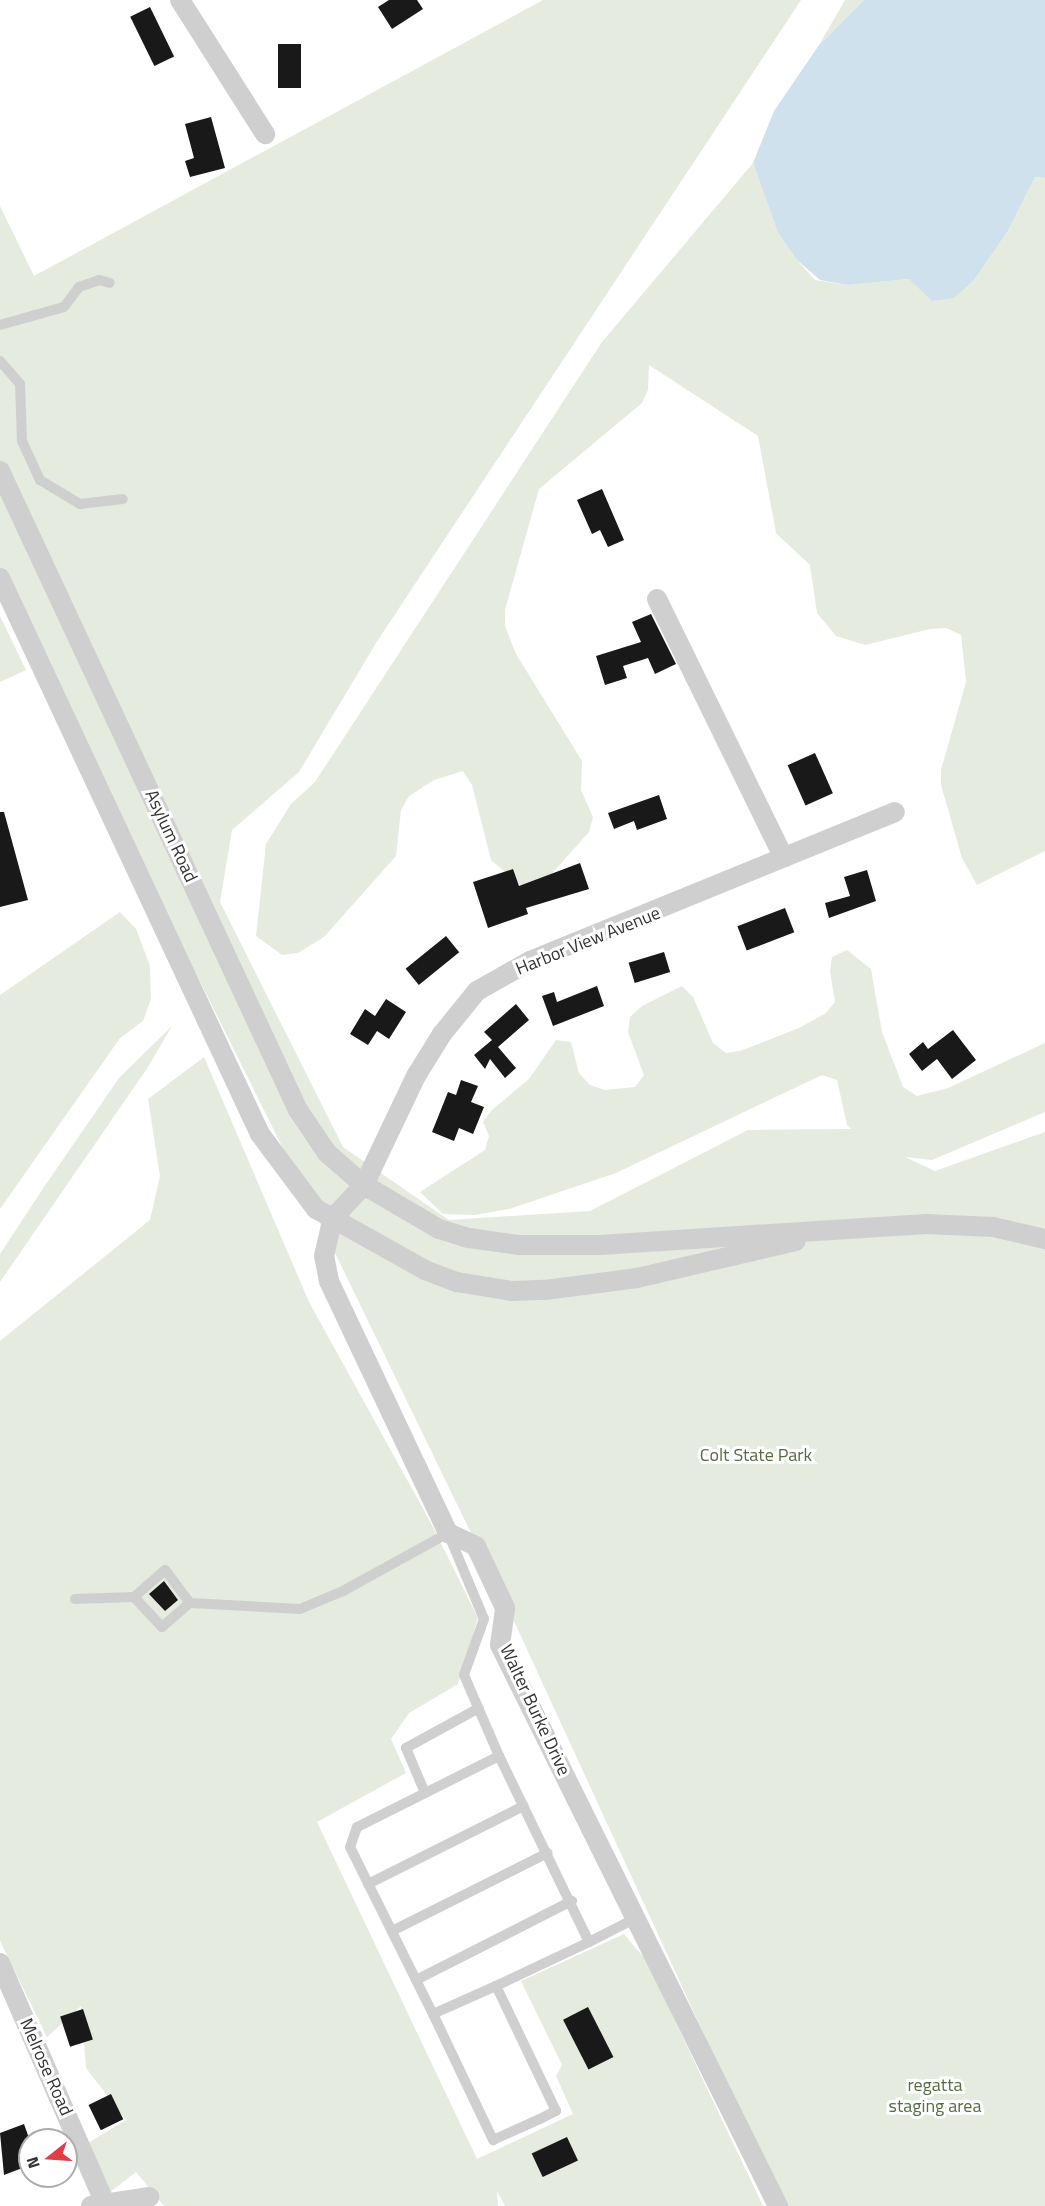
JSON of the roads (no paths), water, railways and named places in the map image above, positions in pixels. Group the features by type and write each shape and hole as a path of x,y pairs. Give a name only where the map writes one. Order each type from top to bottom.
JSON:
{"street":[{"path":"180,0 265,134"},
{"name":"Asylum Road","path":"0,471 298,1110 327,1153 364,1185"},
{"path":"0,578 260,1134 309,1201 333,1218 425,1270 457,1282 512,1291 545,1290 637,1278 867,1229"},
{"path":"657,599 784,858"},
{"name":"Harbor View Avenue","path":"333,1218 364,1185 416,1077 442,1034 477,991 530,961 895,812"},
{"path":"364,1185 439,1229 469,1238 519,1245 600,1245 867,1229 976,1226 1045,1239"},
{"path":"333,1218 324,1256 329,1281 448,1533"},
{"name":"Walter Burke Drive","path":"448,1533 476,1546 505,1608 500,1645 638,1917 778,2206"},
{"name":"Melrose Road","path":"0,1963 98,2205"},
{"path":"98,2205 149,2197"}],"lane":[{"path":"0,325 64,307 79,288 99,279 110,283"},
{"path":"0,361 20,384 22,441 40,480 80,504 123,499"},
{"path":"134,1597 162,1627 190,1603 300,1609 343,1591 448,1533 484,1619 464,1675 499,1756 572,1901 589,1942"},
{"path":"75,1599 134,1597 165,1570 190,1603"},
{"path":"425,1793 406,1748 479,1708"},
{"path":"496,1986 556,2111 493,2140 434,2014 350,1847 357,1827 499,1756"},
{"path":"368,1884 524,1806"},
{"path":"392,1931 548,1853"},
{"path":"416,1980 572,1901"},
{"path":"434,2014 638,1917"}],"water":[{"path":"864,0 1045,0 1045,178 1035,177 1008,231 974,280 954,298 932,301 909,279 848,285 820,280 797,260 778,233 753,163 774,111 819,45"}],"park label":[{"name":"Colt State Park","path":"756,1455"},
{"name":"regatta staging area","path":"935,2096"}]}
